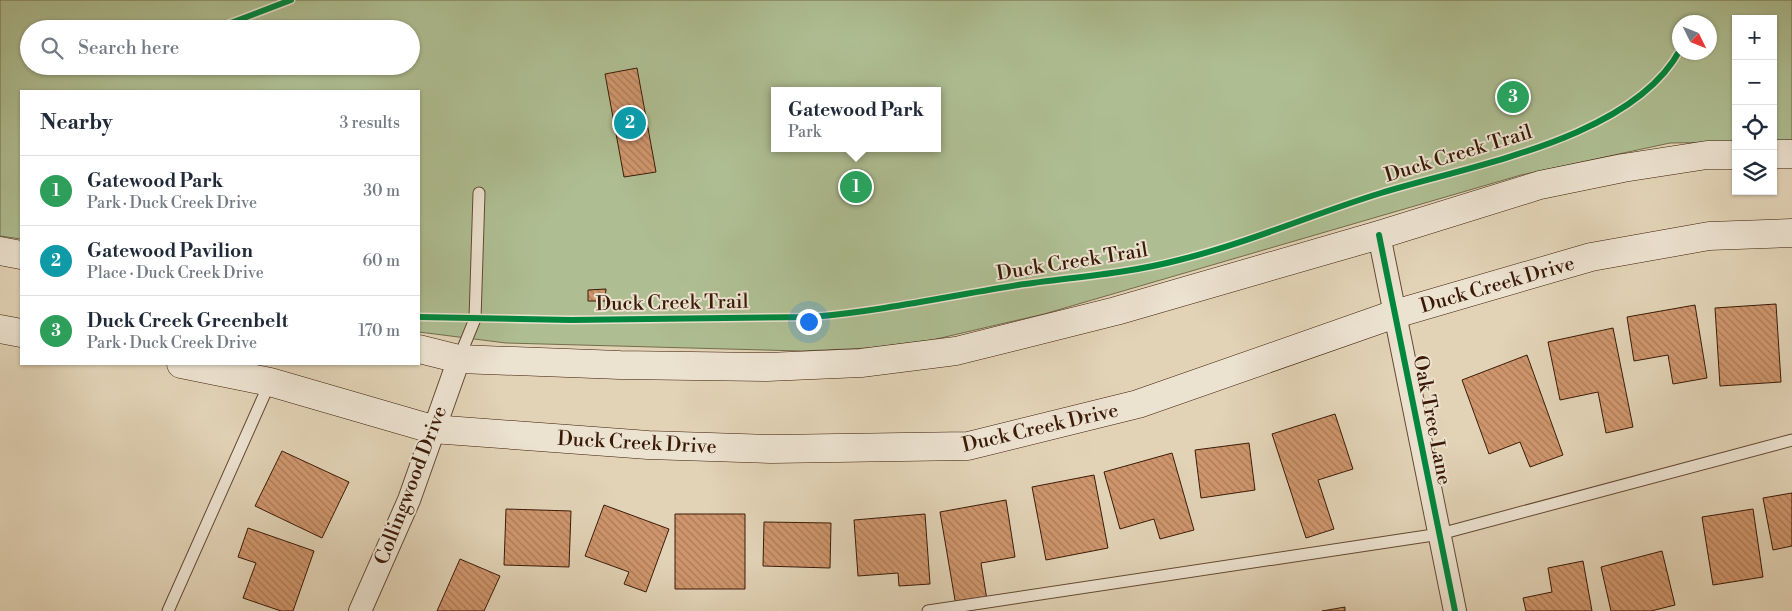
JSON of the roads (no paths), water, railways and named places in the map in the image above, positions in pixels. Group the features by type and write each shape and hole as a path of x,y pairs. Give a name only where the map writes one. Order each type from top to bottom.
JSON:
{"main road":[{"path":"1777,154 1792,154"},
{"path":"420,349 459,359 620,366 767,367 861,364 956,351 1116,311 1379,235 1540,185 1623,168 1707,155 1732,155"},
{"name":"Duck Creek Drive","path":"186,365 270,382 432,429 667,446 772,449 968,446 1138,404 1395,314 1591,257 1709,236 1792,233"},
{"path":"0,251 20,255"},
{"path":"0,329 20,333"}],"street":[{"name":"Oak Tree Lane","path":"1379,235 1455,611"},
{"name":"Collingwood Drive","path":"360,611 408,500 432,429 459,359"}],"lane":[{"path":"459,359 475,319 479,193"},
{"path":"168,611 270,382"},
{"path":"928,611 1440,534 1792,440"}],"place":[{"name":"Duck Creek Greenbelt","path":"1513,97"},
{"name":"Gatewood Pavilion","path":"630,123"},
{"name":"Gatewood Park","path":"856,187"}]}
